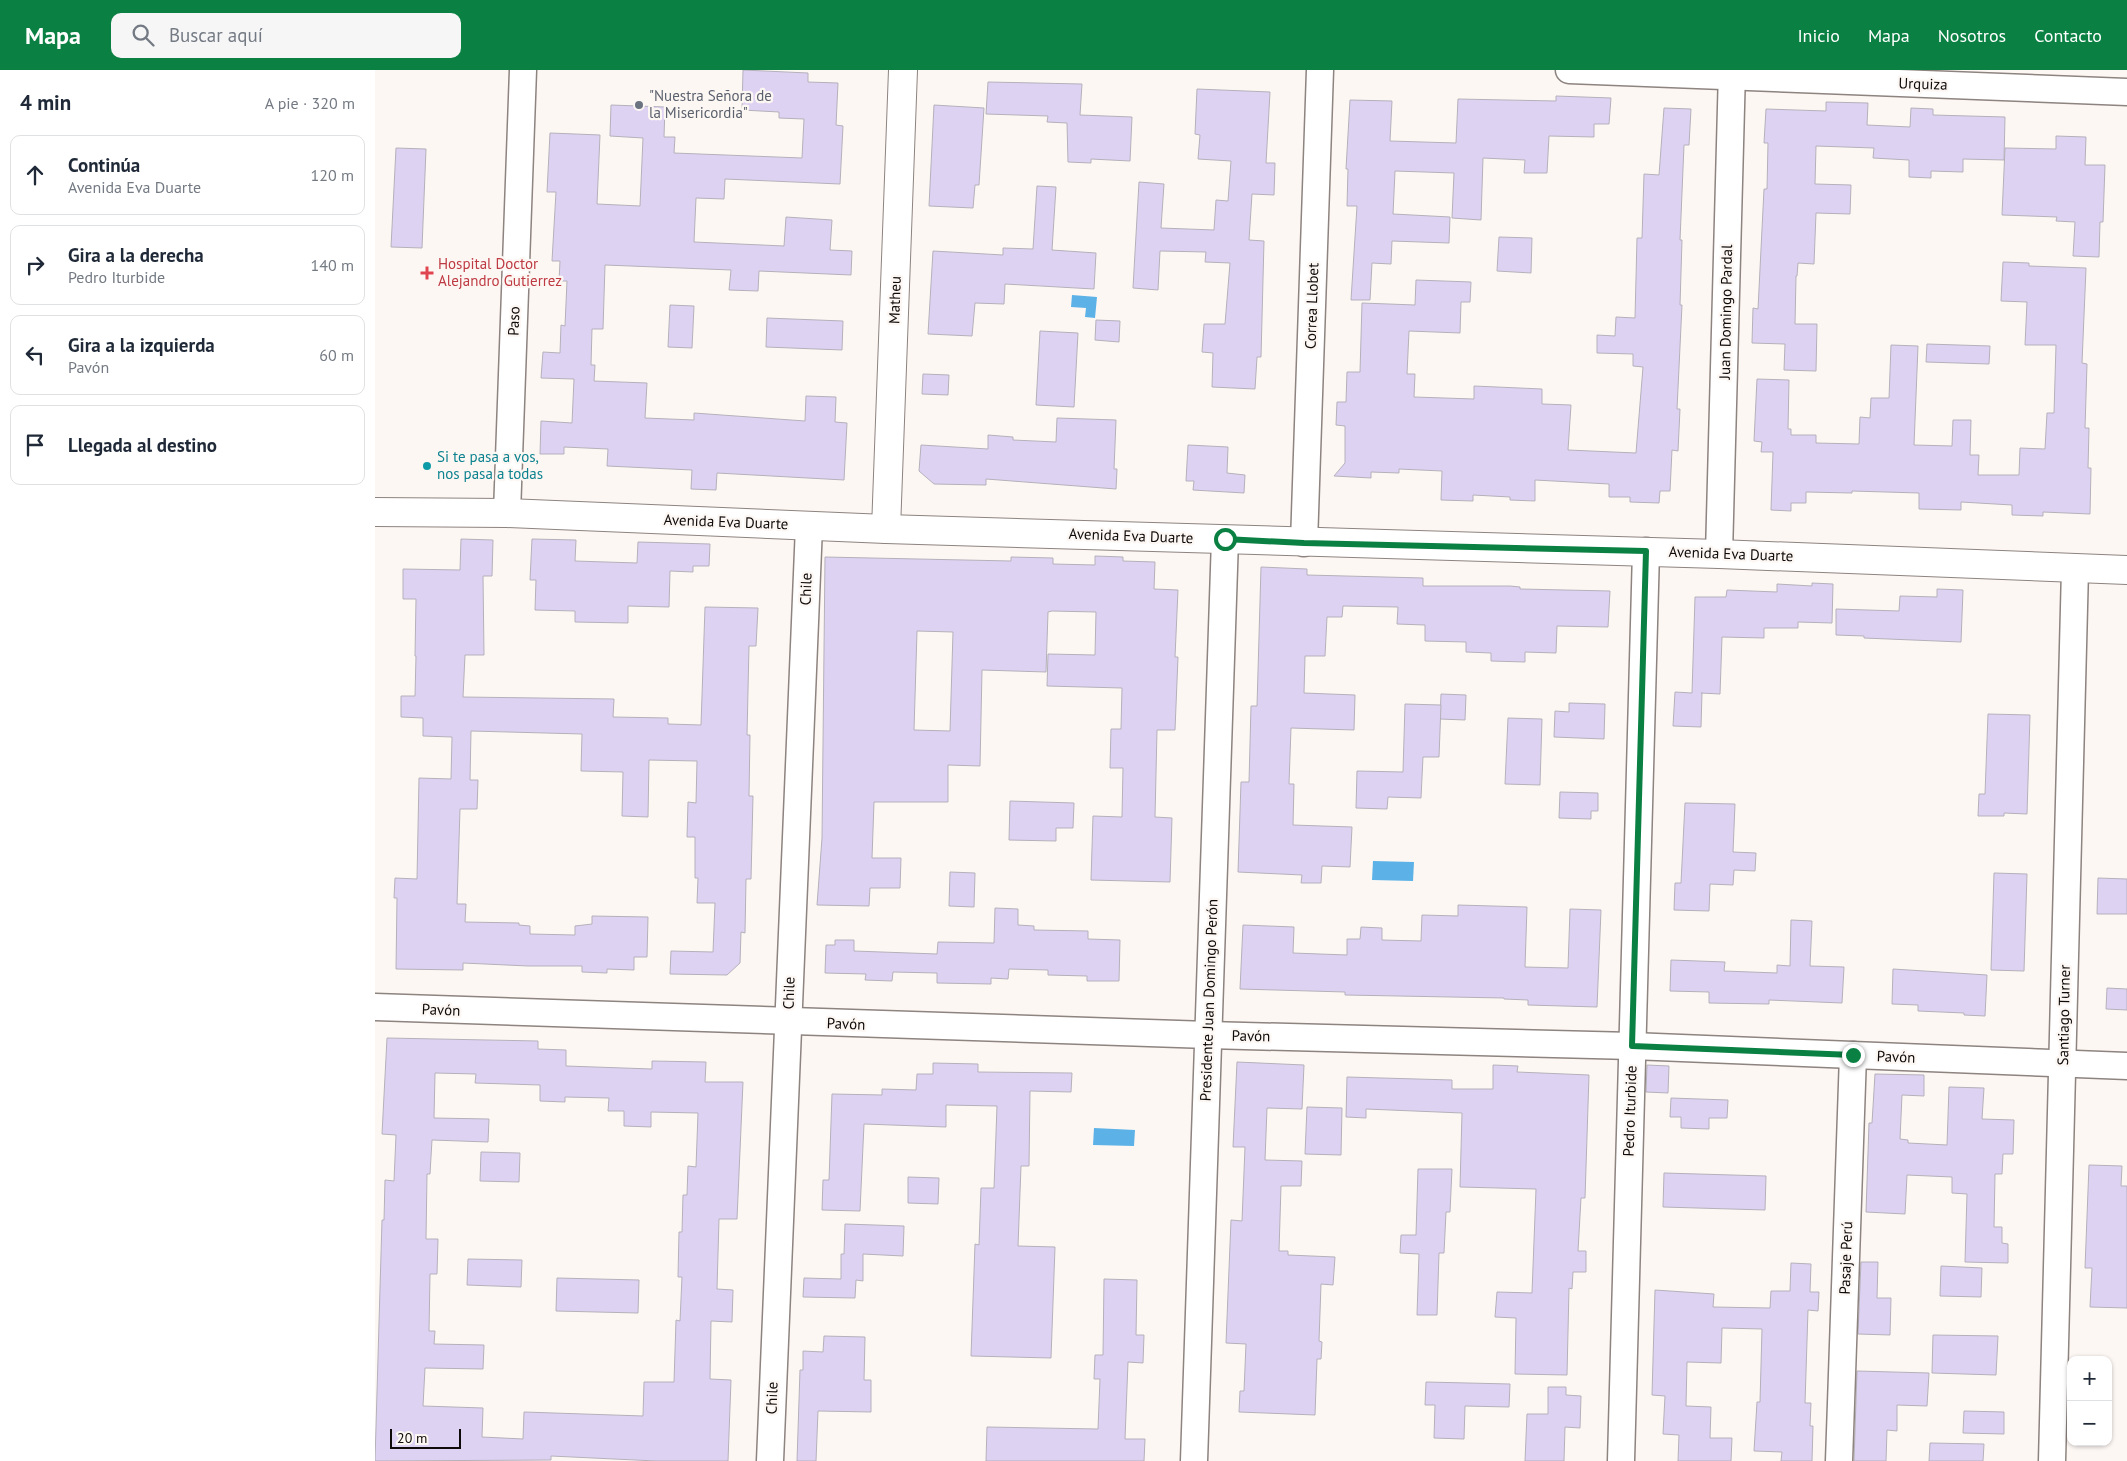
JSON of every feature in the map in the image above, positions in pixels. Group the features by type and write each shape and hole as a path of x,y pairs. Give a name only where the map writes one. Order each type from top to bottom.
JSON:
{"main road":[{"name":"Matheu","path":"886,529 903,70"},
{"name":"Avenida Eva Duarte","path":"375,512 507,513 886,529 1304,543 1646,551 2127,570"}],"street":[{"name":"Paso","path":"507,513 523,70"},
{"name":"Correa Llobet","path":"1304,543 1320,70"},
{"name":"Urquiza","path":"1569,70 1732,74 2127,92"},
{"name":"Juan Domingo Pardal","path":"1719,554 1732,74"},
{"path":"375,512 375,524"},
{"name":"Chile","path":"770,1461 809,526"},
{"name":"Presidente Juan Domingo Perón","path":"1194,1461 1225,539"},
{"name":"Pedro Iturbide","path":"1621,1461 1646,551"},
{"name":"Santiago Turner","path":"2052,1461 2075,569"},
{"name":"Pavón","path":"375,1007 788,1022 1632,1046 2127,1066"},
{"name":"Pasaje Perú","path":"1839,1461 1853,1055"}],"water":[{"path":"1072,295 1097,297 1095,318 1085,317 1086,308 1071,307"},
{"path":"1373,861 1414,862 1413,881 1372,880"},
{"path":"1094,1128 1135,1130 1134,1146 1093,1145"}],"building":[{"path":"743,70 808,73 808,82 838,83 836,125 843,126 840,184 725,179 724,199 696,198 694,242 784,246 786,217 832,220 830,250 852,251 851,275 759,271 758,291 729,290 731,270 605,265 603,329 592,329 591,365 595,365 594,381 647,383 645,418 694,420 694,413 805,421 806,396 836,397 835,422 847,423 844,480 717,473 716,490 691,489 692,470 607,466 608,449 564,447 564,454 540,454 541,421 572,423 574,379 541,378 543,352 560,353 561,325 565,326 567,281 559,281 560,261 552,261 556,192 547,192 550,133 600,135 597,204 640,206 643,138 610,136 611,105 665,107 664,137 675,137 674,153 802,158 804,119 779,118 779,112 742,110"},
{"path":"988,82 1082,84 1080,115 1132,117 1130,161 1091,159 1091,163 1068,162 1067,123 1047,122 1048,116 986,114"},
{"path":"1197,89 1270,92 1266,163 1275,163 1274,195 1252,194 1249,240 1264,241 1261,357 1257,357 1255,389 1212,387 1213,353 1202,352 1204,324 1225,324 1230,263 1205,262 1206,252 1160,251 1158,290 1133,288 1139,182 1164,184 1161,228 1214,230 1216,200 1228,201 1231,161 1198,159 1200,135 1195,134"},
{"path":"1556,96 1611,98 1609,124 1594,124 1594,137 1549,136 1547,173 1524,173 1525,160 1483,158 1481,220 1452,218 1454,173 1395,171 1393,214 1450,217 1449,243 1392,241 1391,264 1372,263 1370,300 1351,300 1357,206 1347,206 1348,169 1346,169 1350,100 1392,101 1390,141 1456,143 1458,99 1556,101"},
{"path":"1826,102 1868,103 1867,125 1910,127 1911,108 1933,109 1933,115 2005,117 2004,160 1963,159 1963,172 1931,171 1931,178 1909,177 1909,160 1873,158 1874,148 1816,146 1815,184 1851,185 1850,214 1816,213 1814,264 1798,263 1795,324 1817,324 1816,371 1784,370 1785,344 1752,343 1753,308 1758,309 1764,189 1767,189 1768,143 1764,143 1766,109 1826,111"},
{"path":"934,105 984,108 979,185 975,185 973,208 929,206"},
{"path":"1664,108 1691,109 1689,145 1684,145 1680,240 1682,240 1680,305 1682,305 1677,409 1680,409 1678,451 1672,450 1670,491 1660,491 1659,503 1630,502 1630,497 1609,497 1609,484 1535,480 1535,501 1510,500 1510,497 1473,495 1473,501 1441,500 1442,471 1399,469 1399,473 1371,472 1371,478 1334,476 1345,463 1345,426 1336,425 1337,402 1346,402 1347,372 1360,372 1362,303 1415,305 1416,280 1471,282 1470,302 1461,302 1460,333 1409,331 1407,374 1415,374 1414,397 1474,399 1474,386 1542,389 1542,404 1571,405 1568,450 1636,453 1643,367 1633,366 1633,354 1597,353 1597,335 1615,336 1616,317 1635,318 1637,238 1642,238 1644,174 1659,175"},
{"path":"2056,136 2086,137 2085,165 2105,165 2103,222 2100,222 2099,257 2073,256 2075,222 2056,221 2057,217 2002,215 2005,148 2056,149"},
{"path":"396,148 426,149 422,248 391,247"},
{"path":"1037,186 1056,187 1052,250 1096,253 1094,289 1005,284 1004,304 975,303 972,336 928,334 933,251 1003,255 1003,248 1033,249"},
{"path":"1499,237 1532,238 1531,273 1497,271"},
{"path":"2003,262 2029,263 2029,266 2086,268 2082,363 2087,364 2085,428 2089,428 2088,468 2091,468 2090,514 2043,512 2043,516 2012,515 2012,505 1961,502 1961,510 1919,509 1919,493 1852,491 1852,493 1806,492 1806,503 1791,503 1791,511 1771,510 1773,452 1761,452 1762,442 1754,441 1757,379 1789,380 1788,429 1791,429 1791,435 1816,435 1816,443 1859,444 1860,417 1870,418 1871,398 1889,398 1891,345 1918,346 1914,445 1952,446 1953,420 1971,420 1970,455 1979,455 1978,475 2019,475 2020,448 2045,449 2047,413 2054,413 2056,345 2025,345 2027,302 2001,301"},
{"path":"670,305 694,306 692,348 668,347"},
{"path":"767,318 843,321 842,350 766,347"},
{"path":"1096,320 1120,321 1119,342 1095,340"},
{"path":"1040,331 1078,333 1074,407 1036,405"},
{"path":"1927,344 1990,346 1989,364 1926,362"},
{"path":"923,374 949,375 948,395 922,394"},
{"path":"1057,418 1116,420 1114,469 1117,469 1116,489 986,479 986,485 934,484 919,471 921,445 988,449 988,435 1013,437 1013,440 1056,442"},
{"path":"1188,445 1228,447 1227,473 1245,475 1244,493 1193,490 1194,481 1186,481"},
{"path":"461,539 493,540 492,576 483,576 484,655 465,655 463,697 614,699 613,717 668,718 668,724 701,725 705,607 758,608 756,646 749,646 747,735 750,735 749,796 753,796 751,879 746,879 745,933 741,932 740,963 727,975 670,974 671,951 713,952 715,903 697,903 698,878 695,878 695,837 687,837 688,802 696,803 697,761 649,760 648,817 622,816 623,772 581,771 582,734 471,731 470,780 478,780 477,809 460,809 457,904 466,904 465,922 519,923 519,925 530,926 530,934 575,935 575,926 592,924 592,916 648,917 647,957 634,957 634,970 607,969 607,973 582,972 582,966 463,963 463,970 396,969 397,898 394,898 395,878 417,879 419,778 451,779 452,737 423,736 423,718 401,717 401,696 415,696 416,656 416,599 403,599 403,569 460,570"},
{"path":"532,539 576,540 575,561 637,563 638,542 710,544 709,566 693,566 693,572 670,571 669,607 628,606 628,623 575,622 575,611 535,610 536,580 530,580"},
{"path":"1095,556 1123,557 1123,561 1155,562 1154,589 1178,590 1175,657 1178,657 1175,730 1157,730 1155,817 1172,818 1170,882 1091,880 1093,816 1122,817 1123,768 1110,768 1111,729 1121,729 1122,688 1047,686 1048,654 1095,655 1096,612 1052,611 1048,612 1046,672 982,670 980,766 948,765 948,802 874,802 872,858 901,858 900,888 870,888 869,906 817,905 822,838 825,557 1011,561 1011,557 1053,558 1053,564 1095,565","holes":["917,631 953,632 950,731 914,730"]},
{"path":"1261,567 1307,569 1307,575 1423,578 1423,586 1510,586 1520,587 1520,589 1610,591 1608,627 1557,626 1556,653 1525,652 1525,662 1491,661 1491,653 1466,652 1466,642 1425,641 1425,625 1397,624 1398,607 1343,606 1342,617 1327,617 1325,656 1305,656 1304,693 1355,695 1354,730 1291,728 1289,784 1294,784 1293,825 1352,827 1350,867 1322,866 1321,883 1301,883 1302,875 1238,872 1241,782 1249,782 1251,706 1257,706"},
{"path":"1812,583 1833,584 1832,623 1798,622 1798,628 1764,628 1764,638 1722,637 1720,694 1702,693 1701,727 1673,726 1675,692 1692,693 1695,597 1726,597 1727,590 1777,592 1777,584 1812,586"},
{"path":"1937,589 1963,590 1961,642 1836,635 1836,609 1899,611 1900,596 1937,597"},
{"path":"1441,694 1466,695 1465,720 1440,719"},
{"path":"1569,703 1605,704 1604,739 1554,737 1555,711 1569,712"},
{"path":"1405,704 1441,705 1439,757 1423,757 1421,798 1388,797 1387,809 1356,808 1357,771 1403,772"},
{"path":"1988,714 2030,715 2027,814 2004,813 2004,816 1978,816 1979,794 1985,794"},
{"path":"1508,718 1542,719 1540,785 1505,784"},
{"path":"1560,792 1598,793 1598,811 1591,811 1591,819 1559,818"},
{"path":"1010,801 1074,803 1073,828 1056,828 1056,841 1009,840"},
{"path":"1685,803 1735,804 1733,852 1756,853 1755,871 1734,870 1733,885 1710,884 1709,911 1674,910 1675,883 1681,883"},
{"path":"950,872 975,873 974,907 949,906"},
{"path":"1994,873 2027,874 2024,971 1991,970"},
{"path":"2098,878 2127,879 2127,914 2097,914"},
{"path":"1458,905 1527,907 1525,967 1568,968 1570,909 1601,910 1597,1007 1528,1005 1528,1000 1504,998 1345,995 1345,992 1240,989 1243,925 1294,927 1293,953 1347,955 1347,939 1360,939 1361,927 1382,928 1382,940 1421,941 1422,915 1458,916"},
{"path":"995,908 1018,909 1018,925 1034,926 1034,930 1088,931 1088,939 1120,940 1119,981 1087,981 1087,976 1048,975 1048,970 1009,969 1008,979 991,978 991,984 937,983 937,973 893,972 892,981 865,980 866,974 825,973 826,945 835,945 835,940 854,940 854,951 937,954 938,942 994,943"},
{"path":"1791,920 1812,921 1810,966 1844,967 1842,1003 1769,1000 1769,1004 1709,1003 1709,992 1670,991 1671,960 1725,962 1724,971 1777,973 1777,965 1790,966"},
{"path":"1893,969 1987,975 1985,1016 1918,1011 1918,1005 1892,1004"},
{"path":"2107,988 2127,989 2127,1010 2106,1009"},
{"path":"387,1038 538,1041 538,1049 566,1050 566,1066 652,1069 652,1061 706,1062 705,1082 743,1082 737,1219 719,1219 717,1289 733,1290 732,1322 711,1321 710,1379 731,1380 728,1461 656,1461 551,1456 551,1460 375,1461 382,1220 384,1220 385,1180 394,1181 396,1135 382,1134","holes":["435,1073 476,1074 475,1083 540,1085 540,1101 565,1102 565,1097 609,1098 608,1111 624,1111 624,1126 651,1127 651,1112 698,1113 696,1167 688,1166 687,1195 683,1195 682,1232 679,1232 678,1277 682,1277 680,1321 676,1320 674,1382 644,1382 643,1416 524,1412 523,1439 482,1437 483,1408 423,1406 425,1368 483,1369 484,1345 434,1344 435,1331 429,1331 430,1274 437,1274 438,1239 426,1239 427,1174 430,1174 432,1140 488,1142 489,1119 434,1118"]},
{"path":"1237,1062 1304,1065 1302,1109 1267,1108 1265,1160 1302,1161 1301,1186 1281,1186 1279,1251 1288,1251 1288,1255 1335,1257 1333,1285 1321,1284 1319,1341 1322,1342 1321,1359 1317,1359 1315,1415 1239,1412 1240,1391 1244,1391 1246,1344 1226,1343 1231,1220 1242,1221 1245,1147 1233,1147"},
{"path":"933,1063 978,1064 978,1072 1072,1073 1071,1092 1030,1091 1029,1166 1021,1166 1018,1246 1055,1247 1051,1358 971,1356 975,1244 979,1245 981,1188 994,1188 997,1106 946,1105 946,1127 864,1124 860,1211 822,1210 823,1180 829,1180 832,1094 882,1095 882,1089 916,1090 917,1074 933,1074"},
{"path":"1493,1065 1518,1066 1517,1072 1589,1075 1585,1198 1581,1198 1578,1251 1586,1251 1586,1272 1573,1272 1572,1289 1569,1288 1567,1375 1515,1374 1516,1318 1495,1317 1497,1292 1532,1293 1536,1189 1460,1187 1462,1113 1366,1109 1366,1118 1346,1117 1347,1077 1452,1080 1452,1089 1493,1089"},
{"path":"1647,1065 1669,1066 1668,1093 1646,1092"},
{"path":"1875,1074 1924,1075 1924,1096 1902,1095 1900,1139 1908,1140 1908,1143 1947,1145 1949,1087 1984,1088 1982,1119 2014,1120 2013,1154 2003,1154 2002,1174 1995,1174 1994,1227 2002,1227 2002,1243 2008,1244 2008,1263 1965,1262 1967,1194 1952,1193 1952,1177 1907,1175 1905,1214 1866,1212 1869,1123 1872,1123"},
{"path":"1671,1098 1728,1100 1727,1118 1709,1118 1709,1129 1681,1128 1681,1117 1670,1117"},
{"path":"1307,1107 1342,1108 1341,1155 1305,1154"},
{"path":"481,1152 520,1153 519,1182 480,1181"},
{"path":"2089,1165 2122,1166 2121,1186 2127,1186 2127,1308 2090,1307 2092,1268 2085,1268"},
{"path":"1418,1169 1452,1169 1450,1212 1446,1212 1444,1253 1439,1253 1437,1315 1417,1315 1419,1254 1400,1253 1401,1235 1416,1235"},
{"path":"1664,1173 1766,1176 1765,1210 1663,1207"},
{"path":"908,1177 939,1178 938,1204 908,1203"},
{"path":"845,1224 904,1226 903,1256 863,1254 863,1281 856,1280 855,1298 803,1297 804,1278 841,1279 841,1254 844,1254"},
{"path":"468,1259 522,1260 521,1287 467,1285"},
{"path":"1861,1262 1878,1262 1877,1298 1891,1298 1890,1335 1858,1334"},
{"path":"1791,1263 1811,1264 1810,1292 1819,1292 1818,1311 1808,1310 1805,1403 1811,1403 1810,1426 1813,1426 1812,1461 1781,1461 1782,1452 1754,1451 1757,1402 1760,1402 1762,1329 1722,1328 1721,1363 1687,1362 1686,1406 1711,1407 1710,1438 1732,1438 1731,1461 1678,1461 1679,1435 1663,1434 1665,1396 1652,1395 1655,1290 1714,1294 1713,1307 1770,1308 1771,1291 1790,1291"},
{"path":"1941,1266 1982,1268 1981,1297 1940,1296"},
{"path":"557,1278 639,1280 638,1313 556,1311"},
{"path":"1104,1279 1137,1280 1136,1335 1144,1335 1143,1363 1128,1362 1125,1439 1145,1439 1144,1461 986,1461 987,1427 1098,1429 1100,1379 1094,1379 1095,1355 1103,1355"},
{"path":"1933,1335 1998,1336 1996,1375 1932,1373"},
{"path":"824,1336 865,1337 864,1380 871,1380 871,1412 818,1411 816,1461 797,1461 800,1370 803,1370 803,1351 823,1352"},
{"path":"1857,1371 1929,1373 1927,1406 1897,1405 1897,1431 1887,1430 1886,1461 1854,1461"},
{"path":"1426,1382 1510,1384 1509,1407 1465,1406 1464,1439 1434,1438 1435,1405 1425,1405"},
{"path":"1548,1387 1566,1387 1566,1395 1581,1396 1580,1428 1565,1427 1564,1461 1525,1461 1527,1414 1548,1414"},
{"path":"1964,1411 2004,1412 2004,1434 1963,1433"},
{"path":"1930,1443 1984,1444 1983,1461 1929,1461"}],"place":[{"name":"\"Nuestra Señora de la Misericordia\"","path":"639,105"},
{"name":"Hospital Doctor Alejandro Gutierrez","path":"427,273"},
{"name":"Si te pasa a vos, nos pasa a todas","path":"427,466"}],"route":[{"path":"1225,539 1304,543 1646,551 1632,1046 1853,1055"}]}
